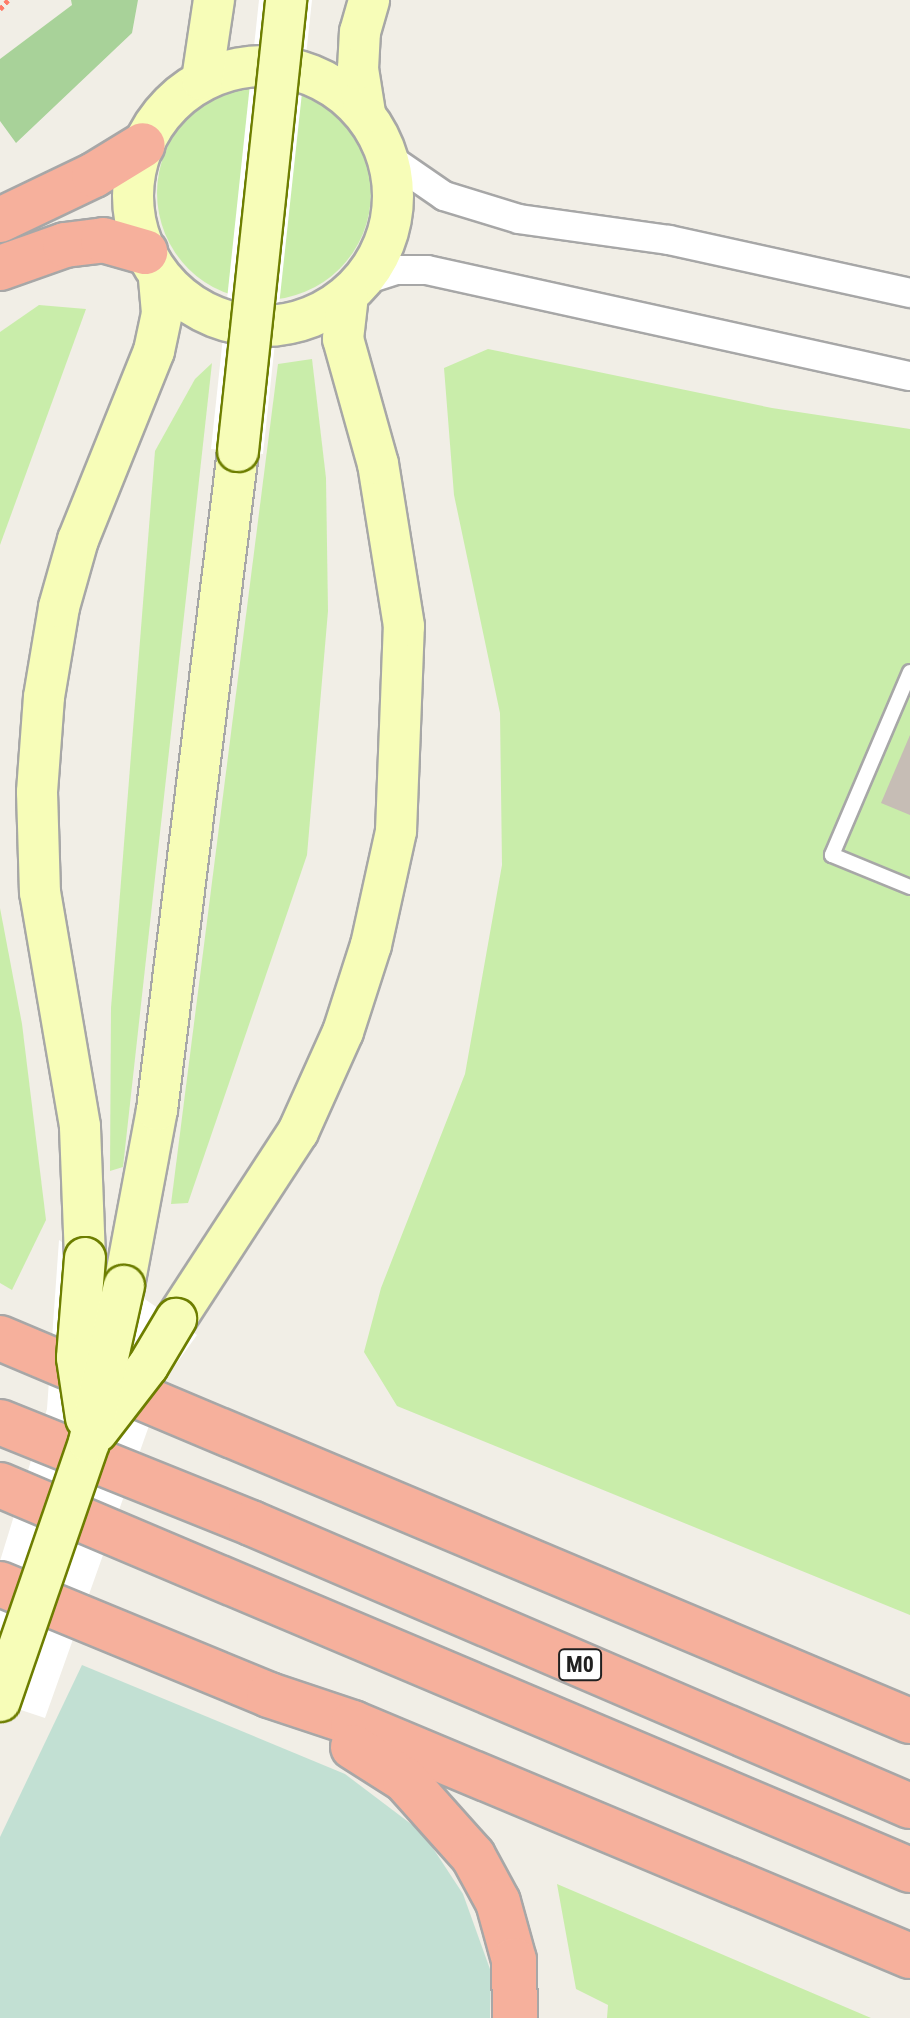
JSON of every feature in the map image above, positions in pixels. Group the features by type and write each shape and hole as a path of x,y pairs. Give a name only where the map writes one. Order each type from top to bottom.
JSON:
{"highway":[{"path":"0,220 94,175 143,145"},
{"path":"0,268 65,245 103,240 152,263"},
{"path":"0,1338 910,1721"},
{"name":"M0","path":"0,1422 251,1523 910,1806"},
{"name":"M0","path":"0,1485 910,1870"},
{"path":"0,1584 269,1695 353,1723 910,1956"},
{"path":"269,1695 405,1780 473,1856 498,1902 514,1960 515,2018"}],"main road":[{"path":"202,80 214,0"},
{"path":"0,1701 89,1442 124,1286 157,1110 238,451 286,0"},
{"path":"152,263 204,311 249,325 284,325 318,314 355,288 380,254 391,223 394,191 389,158 365,113 358,69 360,32 369,0"},
{"path":"89,1442 77,1358 85,1258 80,1126 40,893 41,729 59,607 78,540 154,351 162,313 152,263 132,199 143,145 167,107 202,80 238,68 277,66 325,81 365,113"},
{"path":"89,1442 148,1366 298,1132 343,1032 371,945 396,831 404,626 378,464 343,339 355,288"}],"street":[{"path":"389,158 444,196 519,219 669,240 910,293"},
{"path":"355,288 396,270 427,270 910,376"}],"lane":[{"path":"910,672 832,855 910,887"}],"path":[{"path":"0,9 8,0"}],"green space":[{"path":"71,0 138,0 132,33 16,143 0,121 0,59 72,5"},
{"path":"264,86 305,94 340,117 363,152 371,193 363,234 340,269 305,292 264,300 223,292 188,269 165,234 157,193 165,152 188,117 223,94"},
{"path":"39,305 86,309 0,545 0,332"},
{"path":"488,349 772,408 910,429 910,1615 397,1406 364,1352 381,1288 465,1074 502,865 500,713 454,495 444,368"},
{"path":"312,359 326,478 328,611 307,855 188,1203 171,1204 278,364"},
{"path":"212,363 123,1167 110,1171 111,1008 155,451 195,379"},
{"path":"0,908 22,1024 46,1220 12,1290 0,1283"},
{"path":"82,1665 345,1774 423,1833 463,1894 491,1972 490,2018 0,2018 0,1837"},
{"path":"557,1884 871,2018 607,2018 608,2005 576,1989"}],"pier":[{"path":"259,0 312,0 263,454 211,449"},
{"path":"59,1240 197,1335 166,1378 45,1718 0,1703 0,1561 47,1409"}],"building":[{"path":"910,735 910,815 881,803"}]}
